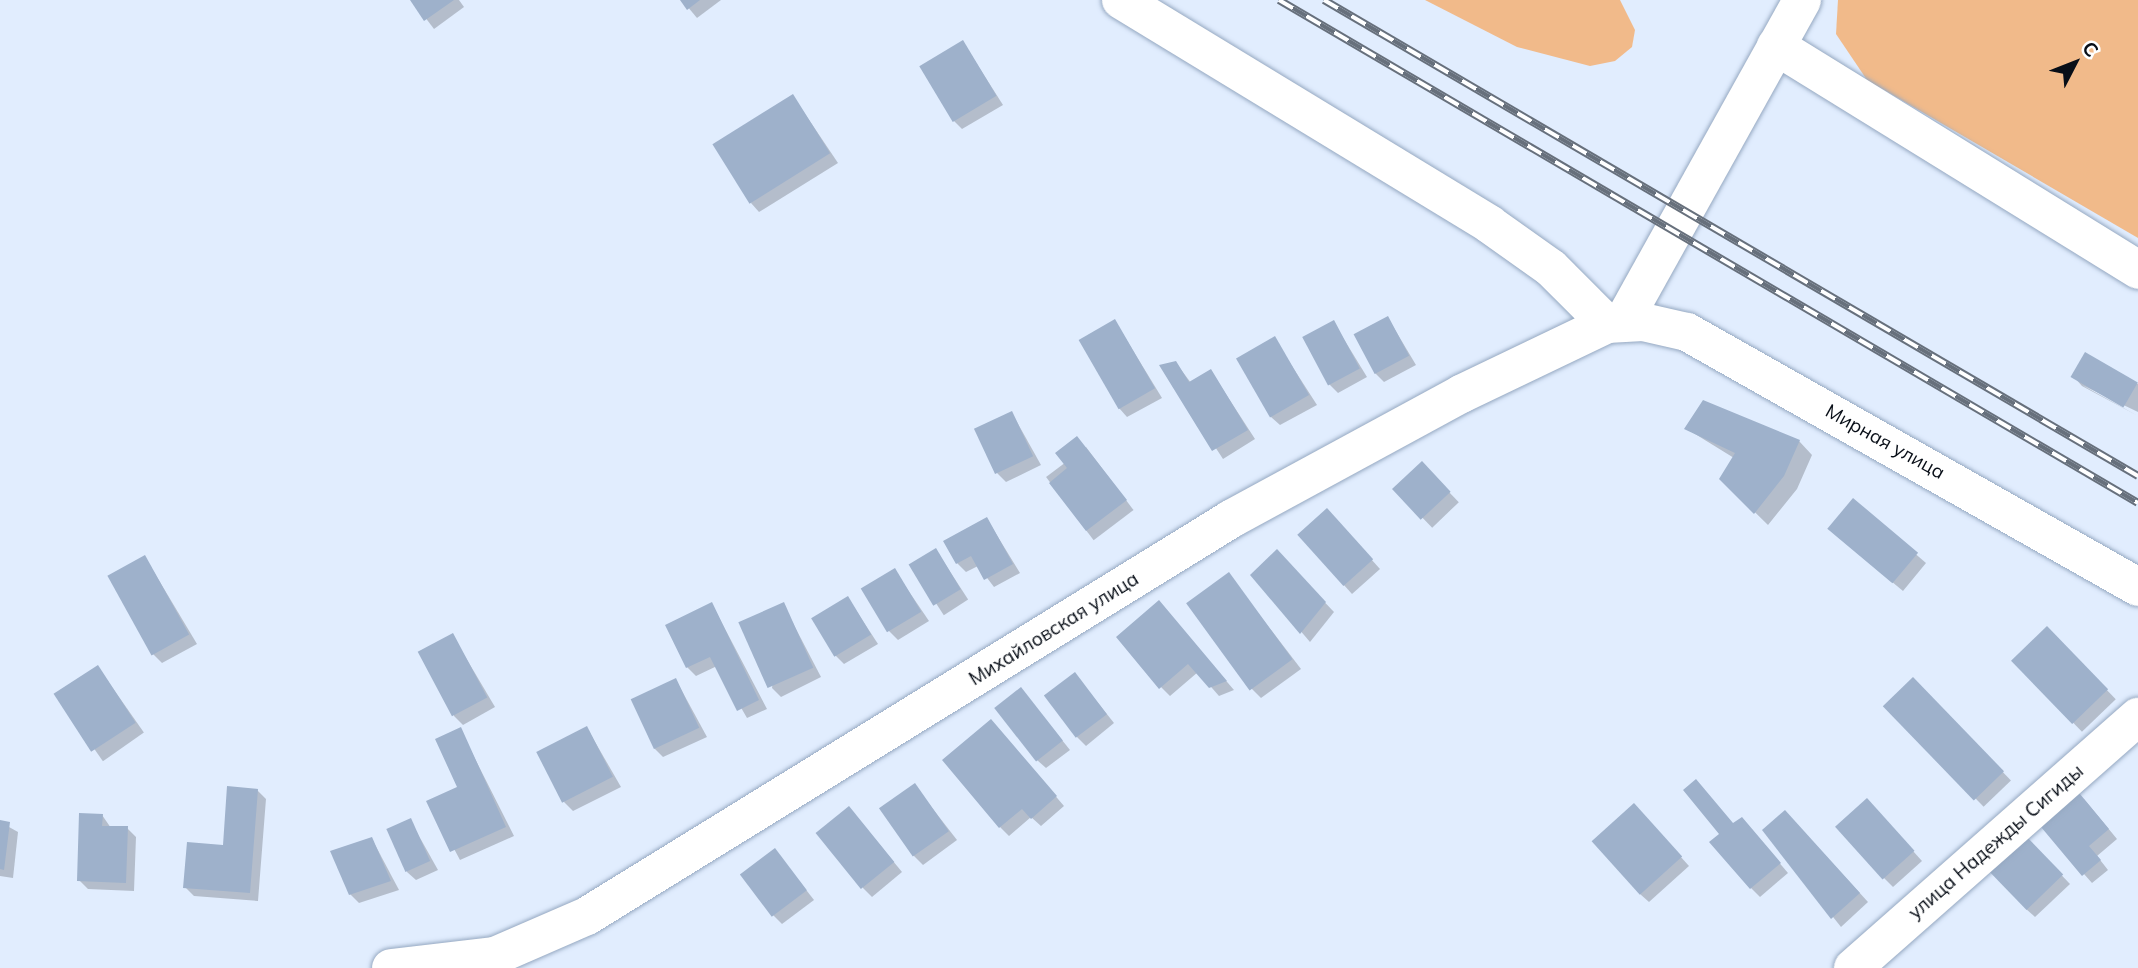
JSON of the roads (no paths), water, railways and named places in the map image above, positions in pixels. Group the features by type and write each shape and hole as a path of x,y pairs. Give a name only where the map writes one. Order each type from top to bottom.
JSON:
{"street":[{"path":"1121,0 1489,224 1551,268 1615,323 1801,0"},
{"path":"1776,46 2138,270"},
{"name":"Мирная улица","path":"1615,323 1687,332 2138,587"},
{"name":"Михайловская улица","path":"391,968 489,962 587,916 682,860 1231,519 1461,394 1615,323"},
{"name":"улица Надежды Сигиды","path":"1853,968 2138,717"}],"railway":[{"path":"1279,0 2138,503"},
{"path":"1324,0 2138,476"}]}
